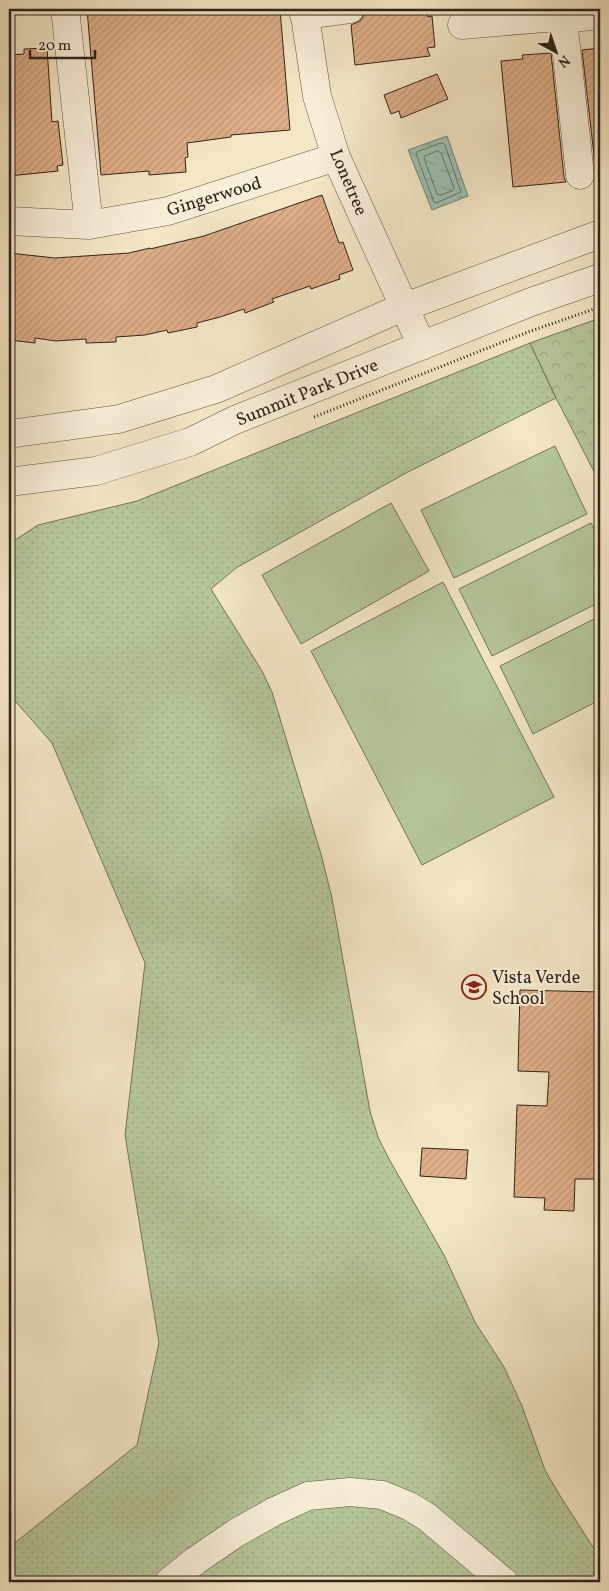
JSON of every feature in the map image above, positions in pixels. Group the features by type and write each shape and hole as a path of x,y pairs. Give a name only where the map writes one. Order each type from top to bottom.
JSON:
{"street":[{"path":"65,9 89,225"},
{"path":"304,12 350,9"},
{"name":"Lonetree","path":"304,12 317,96 336,157 422,346"},
{"path":"462,25 550,15 600,15"},
{"path":"550,15 580,175"},
{"name":"Gingerwood","path":"9,221 89,225 168,211 336,157"},
{"name":"Summit Park Drive","path":"9,434 119,419 216,389 404,308 600,234"},
{"name":"Summit Park Drive","path":"9,482 96,471 190,442 235,420 530,302 600,278"},
{"path":"169,1582 195,1561 273,1512 308,1496 350,1492 382,1495 410,1506 427,1517 504,1582"}],"green space":[{"path":"600,318 600,483 530,343"},
{"path":"530,343 556,398 408,472 236,568 211,589 262,671 272,692 321,854 332,898 370,1111 378,1137 444,1255 475,1322 504,1367 522,1406 545,1470 600,1558 600,1582 9,1582 9,1544 16,1542 137,1445 159,1343 125,1135 145,963 52,743 9,694 9,544 38,525 137,501"},
{"path":"555,446 587,514 454,578 421,510"},
{"path":"391,503 429,571 301,644 262,575"},
{"path":"591,523 600,541 600,602 492,656 459,589"},
{"path":"443,582 554,797 422,865 311,651"},
{"path":"600,616 600,700 533,734 500,666"}],"water":[{"path":"447,136 468,196 432,210 408,150"}],"building":[{"path":"87,9 173,9 173,11 197,9 280,9 290,130 231,135 231,137 187,143 186,172 149,175 149,171 101,175"},
{"path":"427,9 428,17 432,16 435,47 427,48 430,56 355,65 351,25 360,21 365,11"},
{"path":"47,48 52,122 58,121 63,165 57,166 58,171 9,176 9,55 24,54 24,49"},
{"path":"600,48 600,179 595,179 596,173 582,50"},
{"path":"551,53 566,182 513,187 501,61 523,59 522,55"},
{"path":"437,74 448,99 401,118 399,111 391,114 384,95"},
{"path":"322,195 339,243 343,242 353,270 339,275 340,279 311,289 310,286 272,299 274,302 245,313 244,309 197,323 197,327 168,333 167,330 145,335 116,337 116,342 86,343 86,339 56,341 35,338 35,343 9,340 9,253 55,258 129,253 204,236"},
{"path":"520,990 600,992 600,1179 575,1179 574,1211 544,1210 545,1198 514,1197 517,1105 547,1106 549,1072 518,1071"},
{"path":"422,1148 468,1150 466,1179 420,1176"}],"place":[{"name":"Vista Verde School","path":"474,987"}]}
